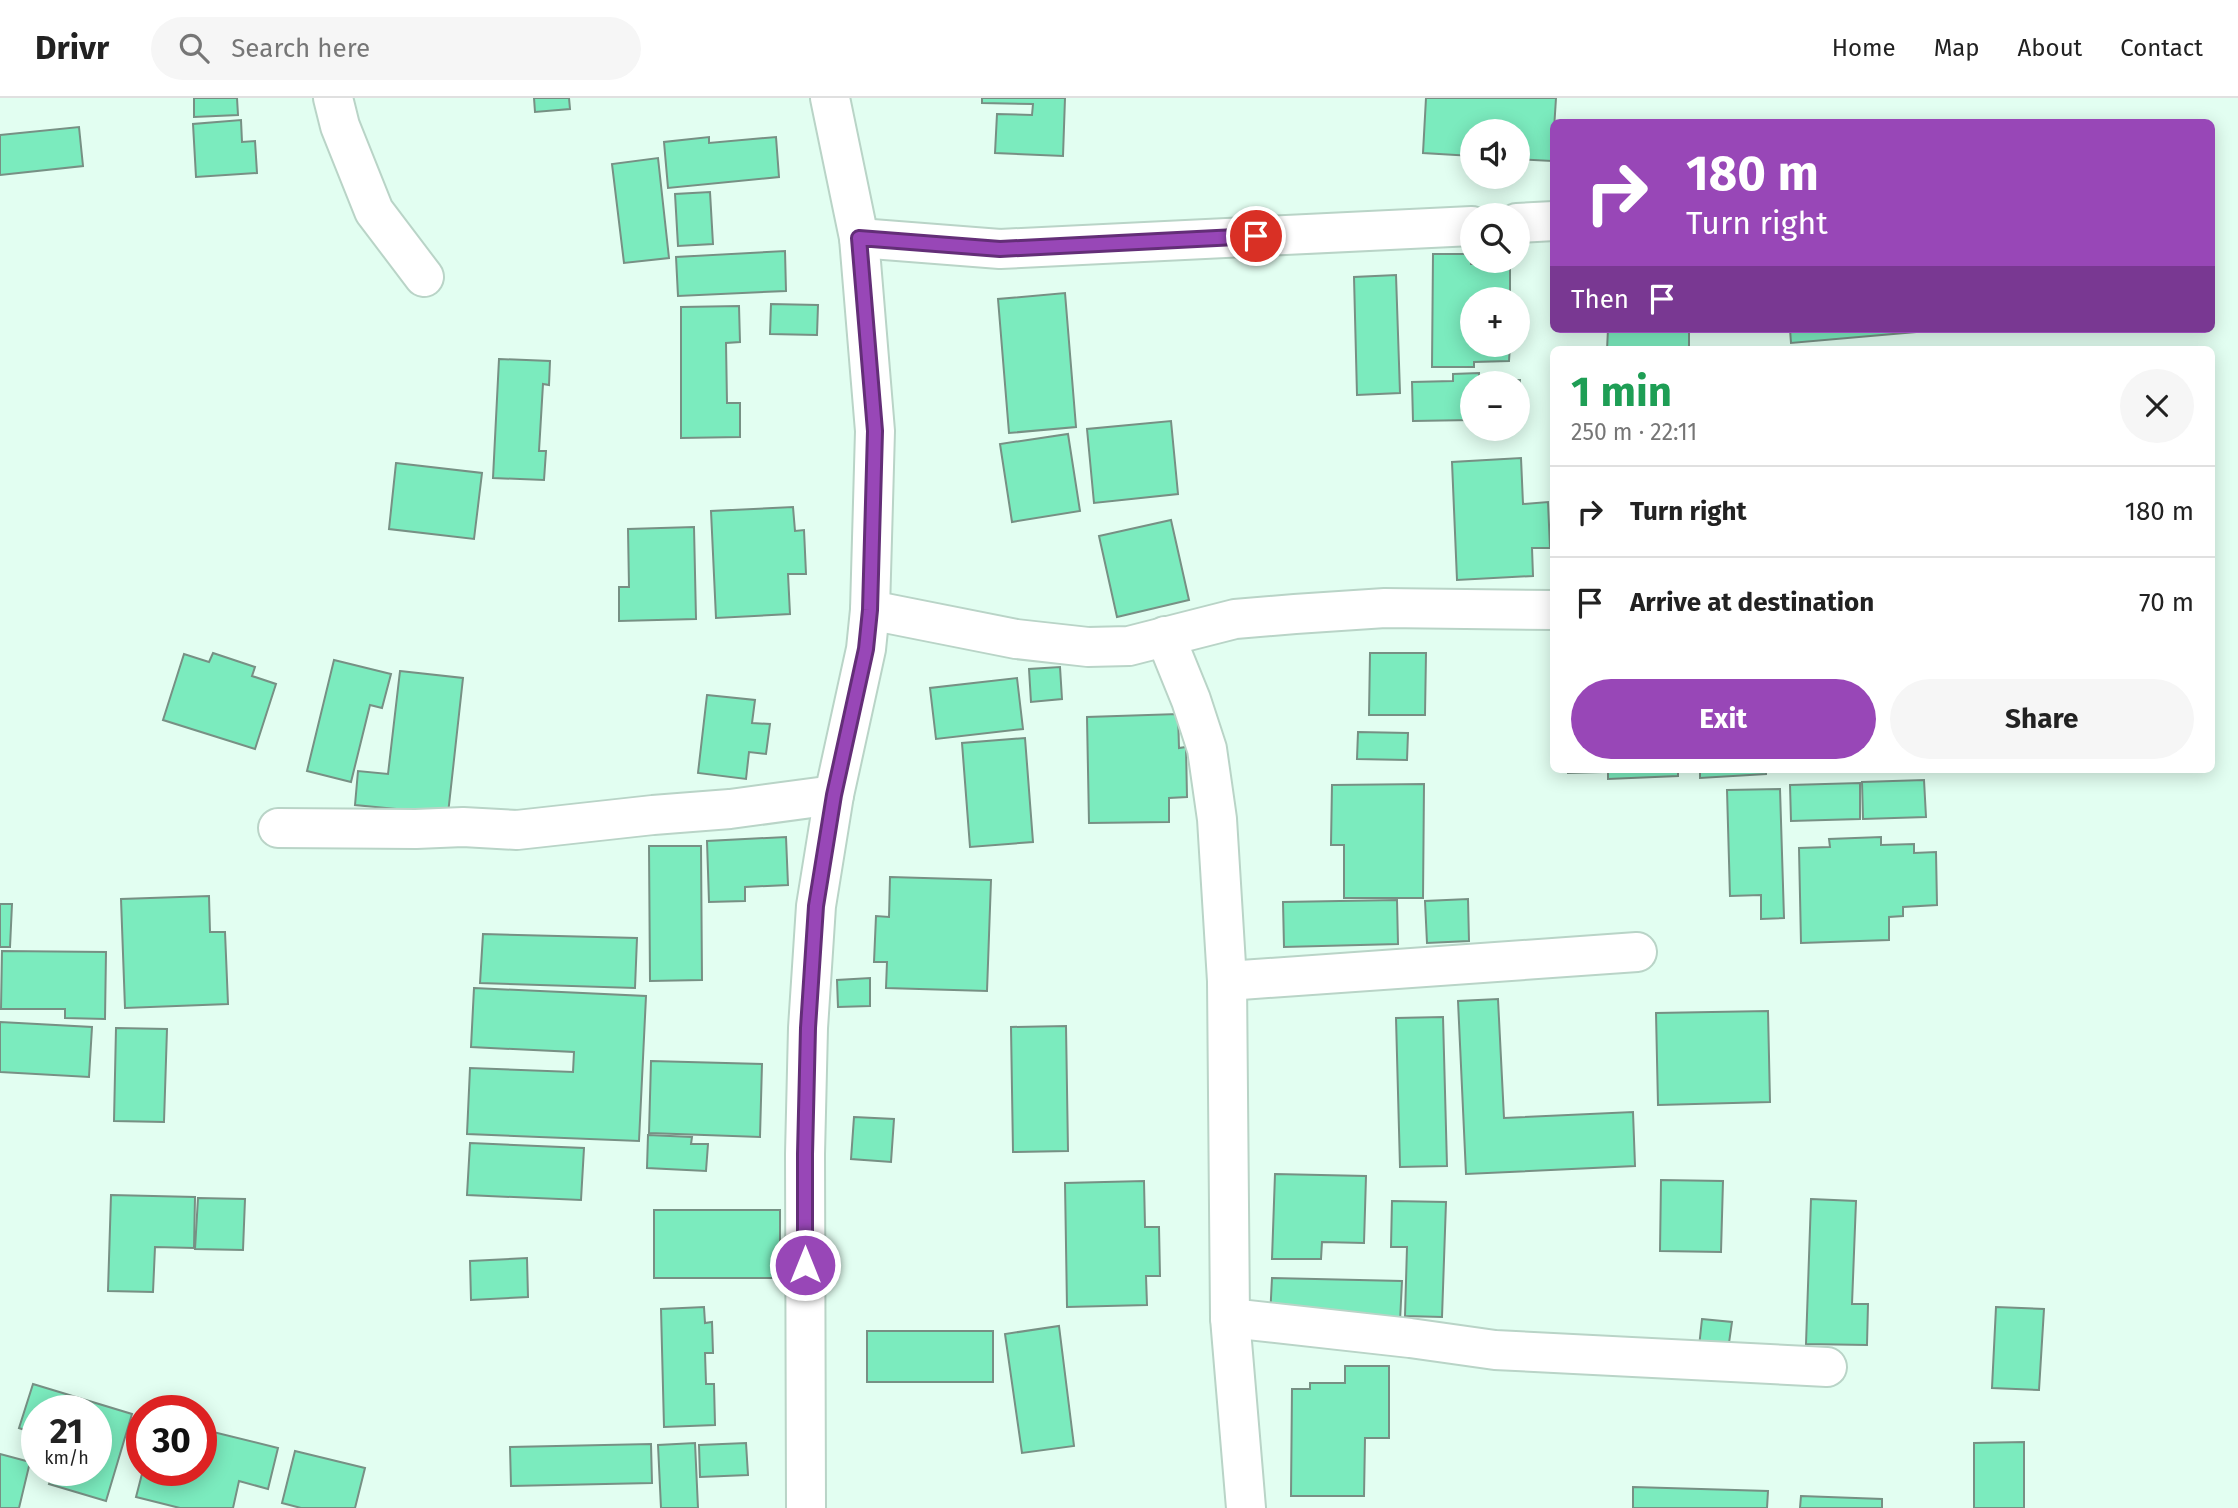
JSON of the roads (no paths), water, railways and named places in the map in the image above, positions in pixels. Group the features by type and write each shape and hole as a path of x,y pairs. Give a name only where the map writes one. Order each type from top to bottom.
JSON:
{"street":[{"path":"333,98 340,126 374,211 424,277"},
{"path":"806,1508 805,1154 808,1028 816,906 834,795 866,649 870,610 875,431 859,238 830,98"},
{"path":"1530,222 1550,221"},
{"path":"859,238 1000,249 1460,227"},
{"path":"870,610 1016,639 1088,647 1129,646 1235,619 1295,614 1385,608 1550,610"},
{"path":"1165,636 1191,700 1207,750 1217,819 1227,981 1230,1318 1246,1508"},
{"path":"278,828 463,827 517,830 730,809 834,795"},
{"path":"1227,981 1637,952"},
{"path":"1230,1318 1495,1350 1827,1367"}]}
